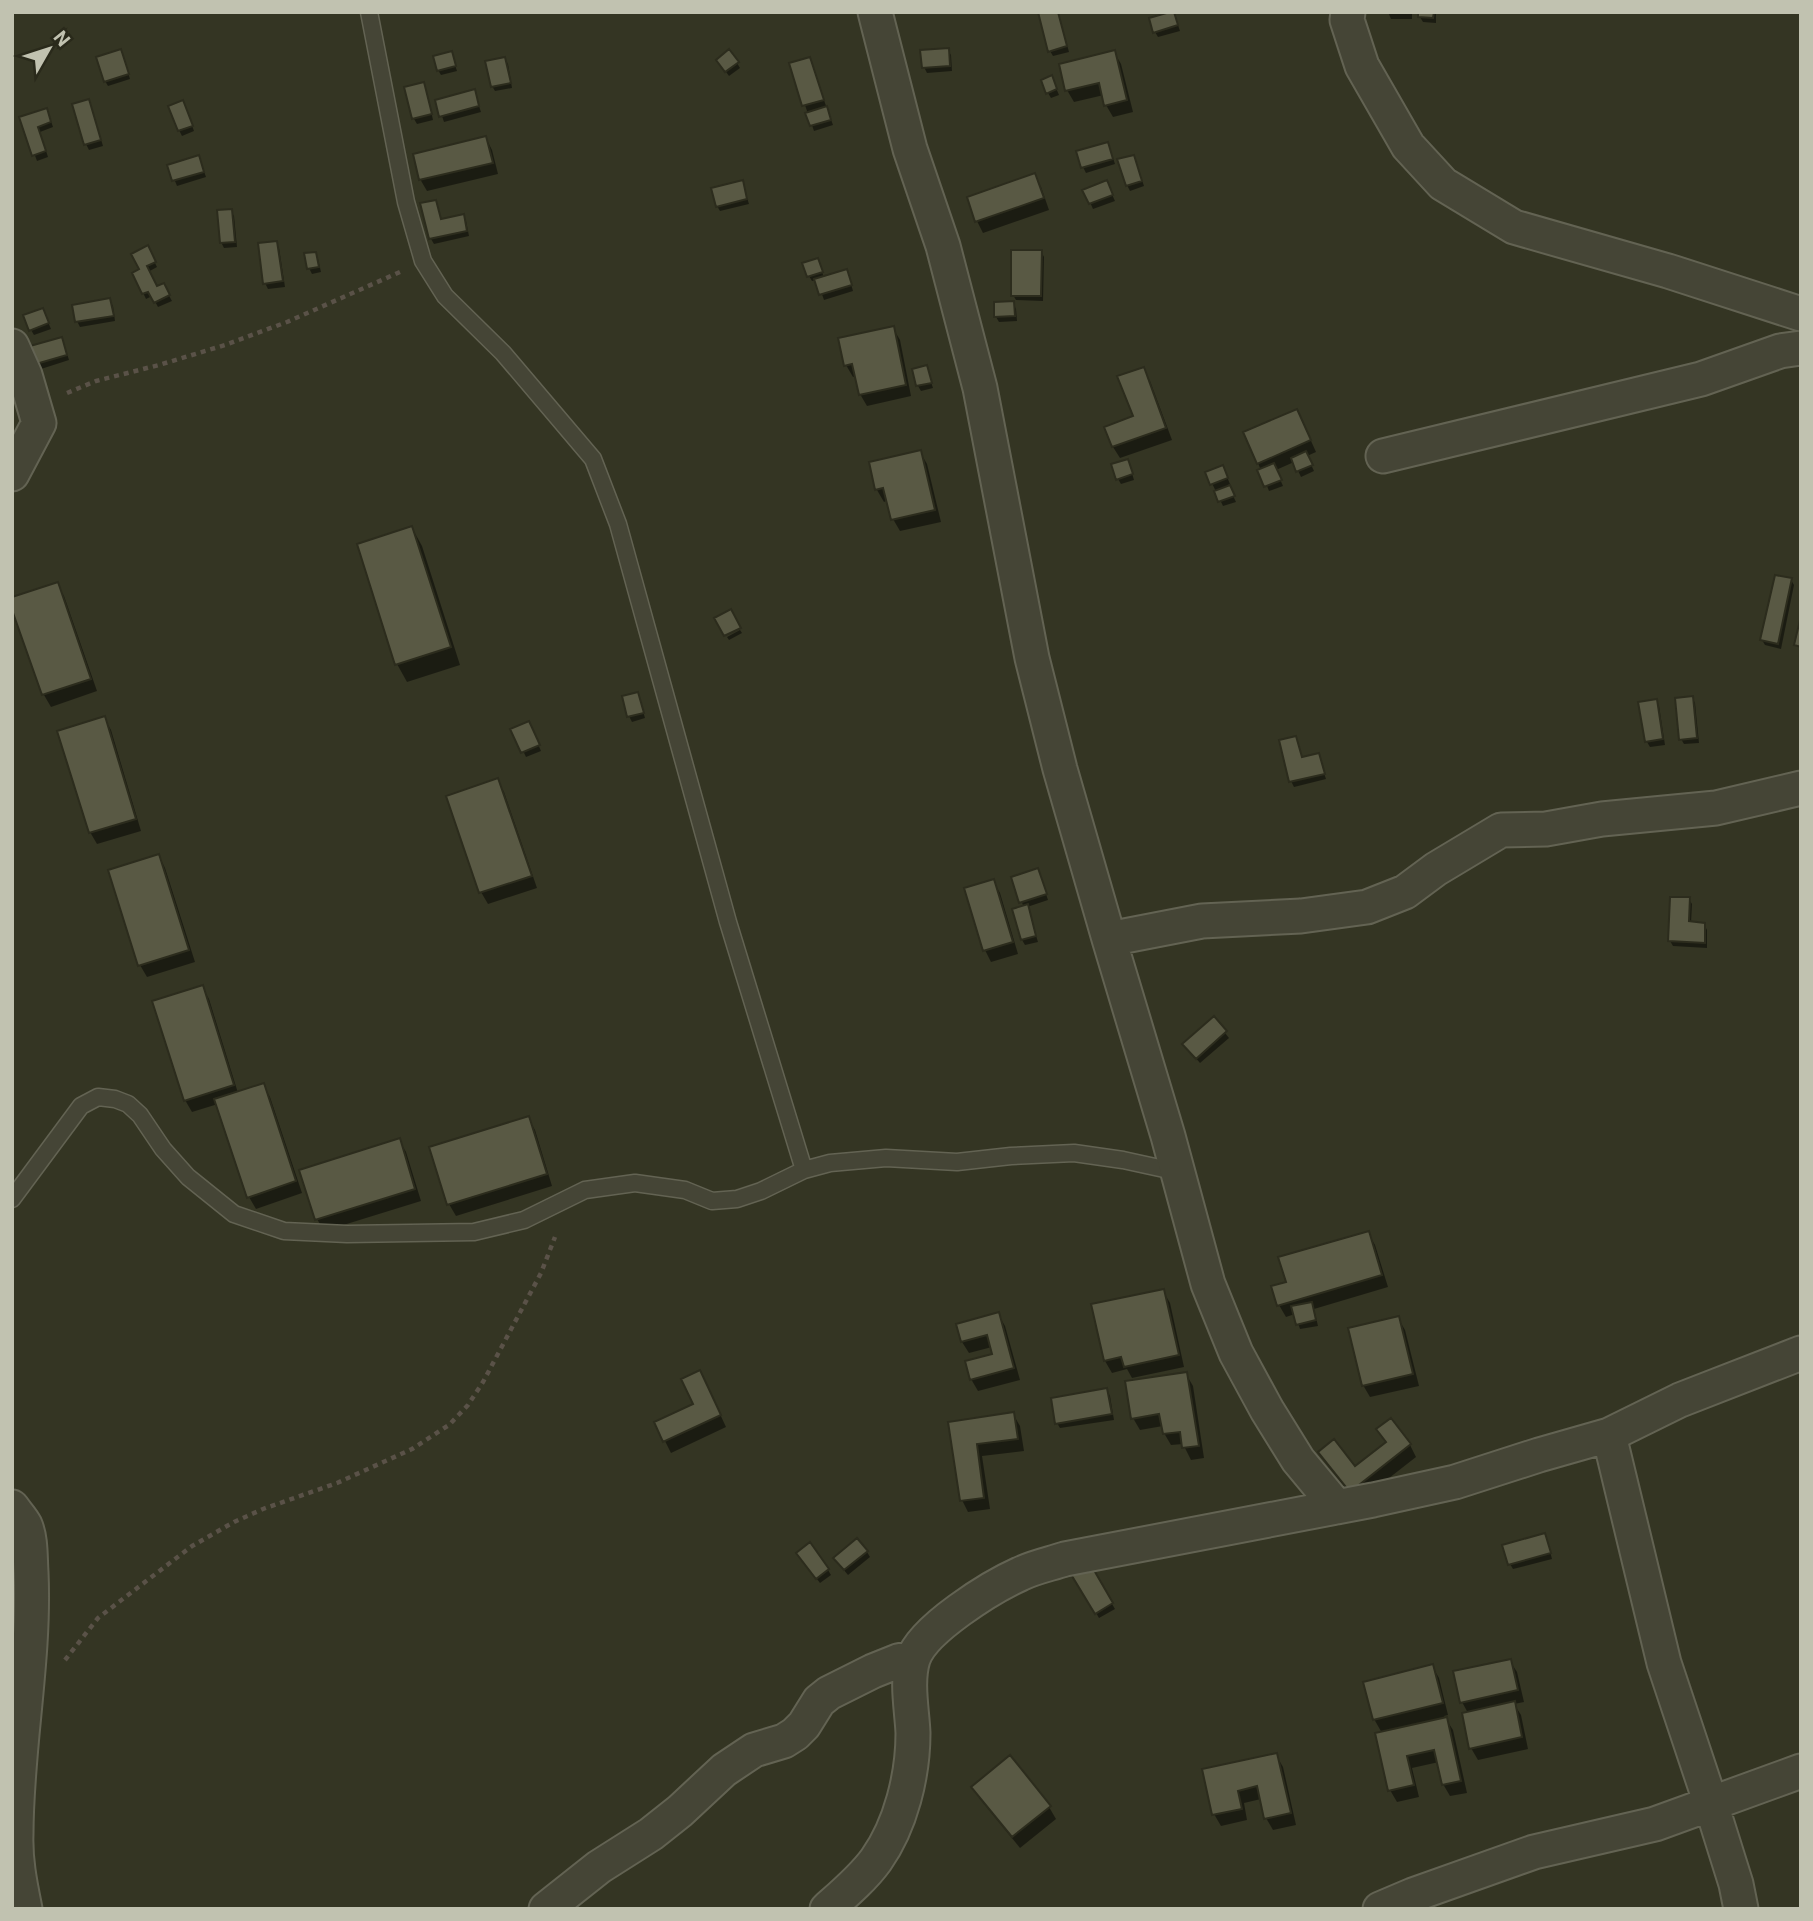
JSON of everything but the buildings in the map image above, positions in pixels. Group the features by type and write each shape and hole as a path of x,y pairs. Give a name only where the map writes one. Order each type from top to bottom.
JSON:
{"street":[{"path":"875,12 910,149 943,246 980,388 1032,657 1060,769 1178,1172 1208,1284 1236,1353 1267,1410 1298,1461 1337,1507"},
{"path":"1348,12 1347,20 1362,66 1408,146 1443,184 1514,227 1668,271 1801,314"},
{"path":"12,346 26,374 39,423 12,474"},
{"path":"1383,456 1701,379 1780,351 1801,348"},
{"path":"1109,939 1202,920 1301,916 1367,907 1405,892 1447,862 1501,830 1546,829 1616,818 1716,808 1801,788"},
{"path":"827,1909 877,1859 899,1816 910,1778 913,1736 910,1686 913,1658 928,1636 977,1597 1022,1573 1065,1559 1455,1482 1609,1436 1680,1400 1801,1353"},
{"path":"1609,1436 1664,1663 1711,1804 1741,1909"},
{"path":"12,1507 25,1525 28,1536 32,1590 16,1835 17,1868 25,1909"},
{"path":"546,1909 598,1867 651,1834 731,1765 754,1751 784,1741 795,1734 829,1693 873,1671 913,1658"},
{"path":"1380,1909 1534,1853 1656,1824 1801,1771"}],"lane":[{"path":"369,12 406,202 423,261 445,296 503,353 593,458 618,524 728,922 804,1170"},
{"path":"12,1199 81,1106 98,1097 128,1104 140,1115 163,1149 188,1177 234,1214 284,1231 347,1234 474,1232 524,1220 585,1190 635,1183 685,1190 712,1200 737,1199 761,1191 804,1170 830,1163 886,1158 957,1162 1074,1153 1178,1172"}],"path":[{"path":"35,409 96,381 225,345 287,322 423,261"},
{"path":"60,1668 99,1618 192,1546 263,1509 337,1483 412,1449 449,1425 468,1405 509,1335 541,1273 575,1195"}]}
